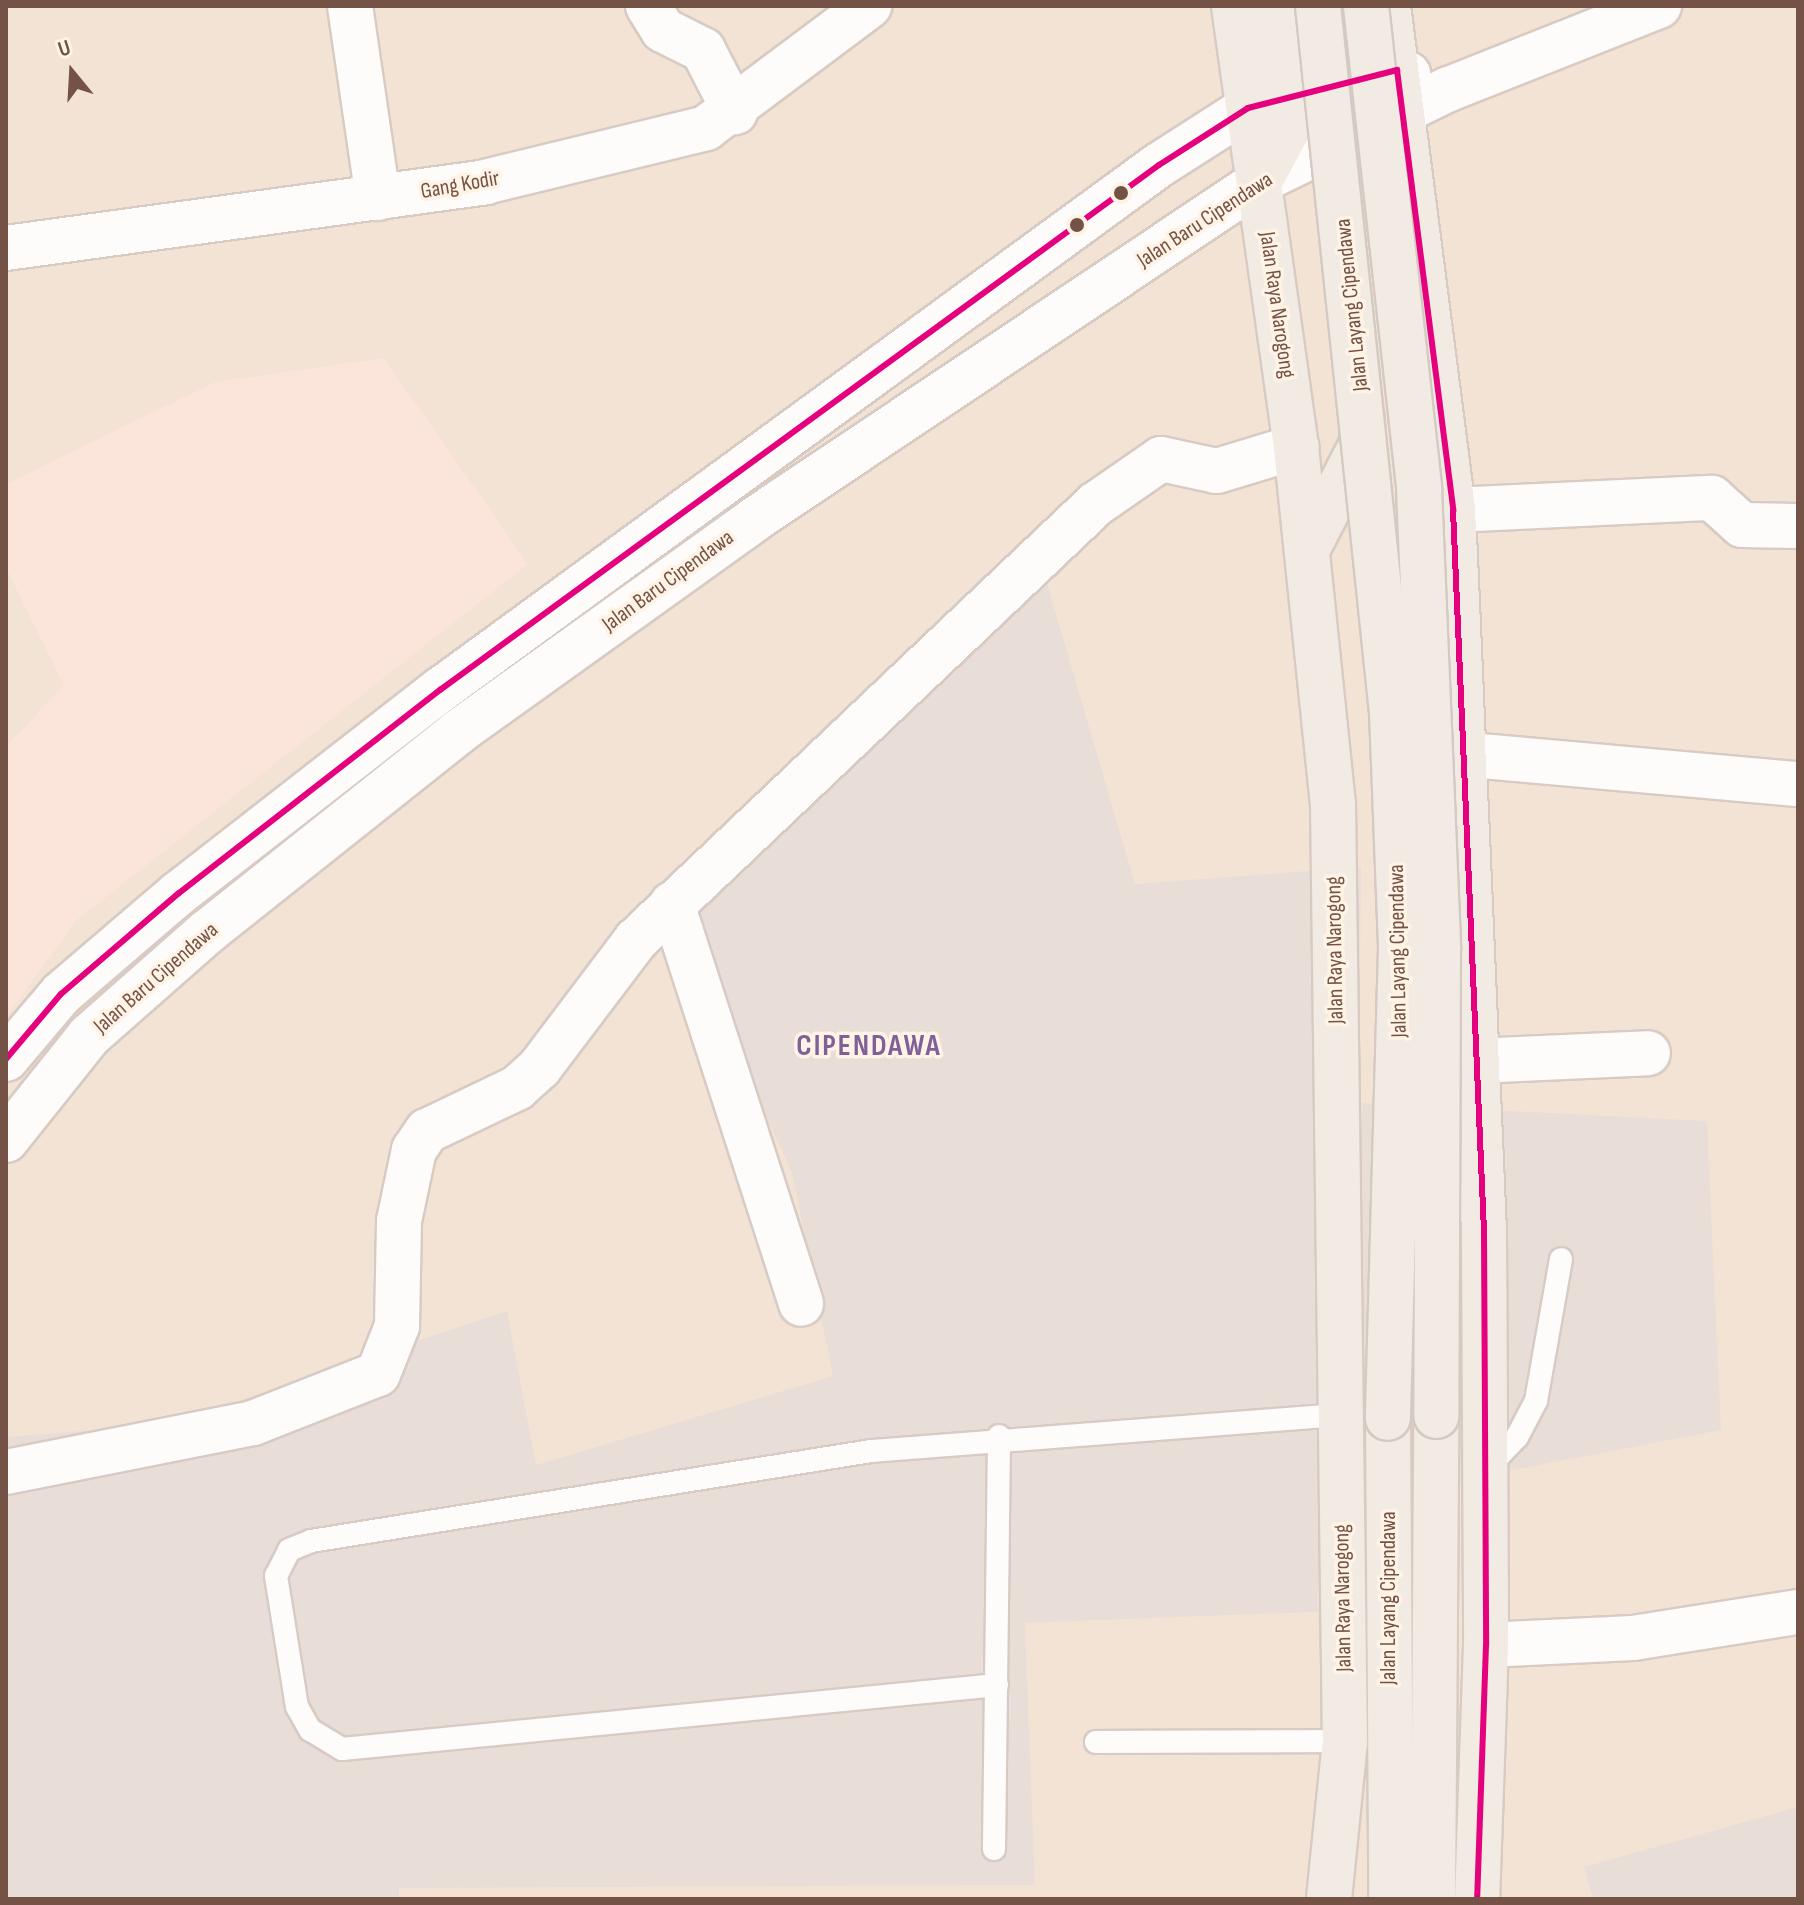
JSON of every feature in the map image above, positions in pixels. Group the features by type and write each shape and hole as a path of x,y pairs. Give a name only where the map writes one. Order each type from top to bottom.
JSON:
{"main road":[{"name":"Jalan Raya Narogong","path":"1234,6 1296,447 1333,803 1345,1741 1329,1899"},
{"path":"1260,181 1291,124 1275,6"},
{"name":"Jalan Layang Cipendawa","path":"1318,6 1392,712 1401,947 1388,1418 1391,1899"},
{"name":"Jalan Layang Cipendawa","path":"1366,6 1419,489 1438,949 1433,1899"},
{"path":"1388,6 1379,75 1401,118 1453,510 1460,754 1475,1061 1486,1469 1486,1645 1477,1899"},
{"path":"1307,550 1363,442 1341,141 1346,93 1379,75"}],"street":[{"path":"350,6 378,198"},
{"path":"648,6 663,30 703,50 735,112"},
{"name":"Gang Kodir","path":"6,248 378,198 600,156 706,128 735,112 869,6"},
{"name":"Jalan Baru Cipendawa","path":"6,1140 89,1036 207,932 458,732 755,519 1260,181 1341,141 1401,118 1449,89 1659,6"},
{"path":"6,1059 61,994 179,893 722,480 1248,108 1289,93 1379,75 1449,89"},
{"path":"6,1472 253,1423 378,1374 397,1326 393,1269 414,1150 444,1120 517,1088 540,1067 672,904 1096,504 1161,459 1217,471 1296,447"},
{"path":"722,480 755,519"},
{"path":"1453,510 1712,498 1742,525 1798,526"},
{"path":"1460,754 1798,784"},
{"path":"672,904 801,1304"},
{"path":"1475,1061 1648,1053"},
{"path":"1486,1645 1647,1637 1798,1612"}],"lane":[{"path":"1486,1469 1517,1437 1536,1401 1561,1259"},
{"path":"997,1685 342,1749 325,1744 297,1707 276,1576 289,1550 311,1541 999,1436 1341,1415"},
{"path":"994,1849 999,1436"},
{"path":"1096,1742 1345,1741"}],"shaded area":[{"path":"6,6 1798,6 1798,1899 6,1899"},
{"path":"384,358 528,564 77,920 6,1017 6,746 64,686 6,568 6,484 215,382"},
{"path":"1035,542 1135,884 1361,867 1359,1103 1707,1121 1721,1430 1461,1480 1444,1607 1025,1623 1035,1885 399,1888 399,1899 6,1899 6,1437 169,1424 507,1311 536,1465 833,1376 792,1172 661,889"},
{"path":"1798,1807 1798,1899 1593,1899 1584,1867"}],"transit line":[{"path":"6,1059 61,994 179,893 440,690 1159,165 1248,108 1397,70 1453,510 1484,1231 1486,1645 1477,1899"}],"district":[{"name":"CIPENDAWA","path":"869,1046"}]}
